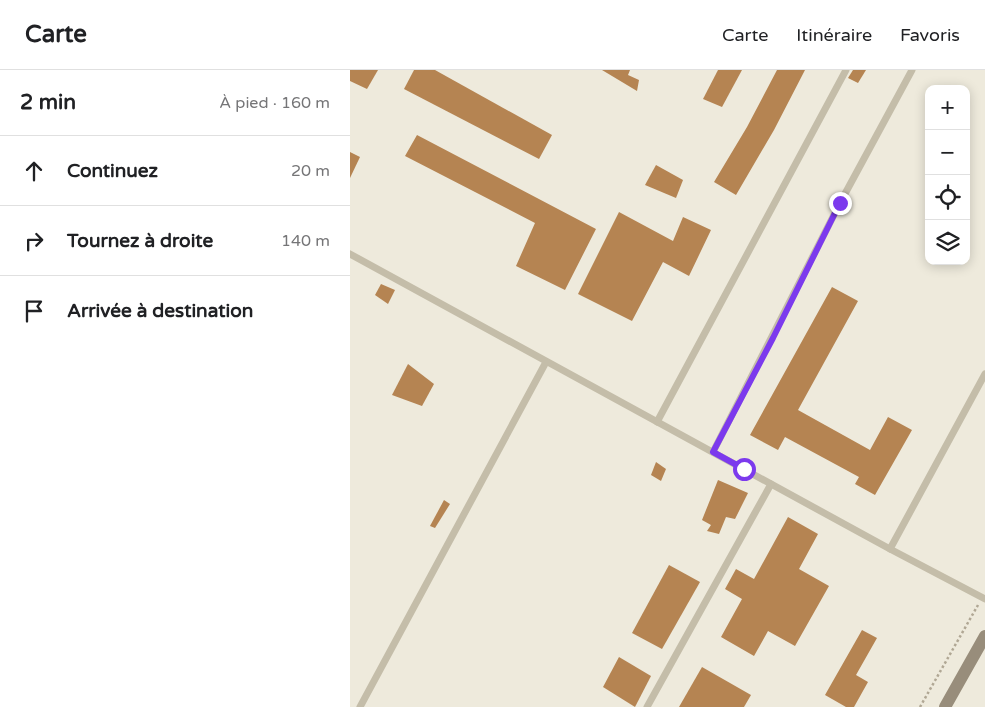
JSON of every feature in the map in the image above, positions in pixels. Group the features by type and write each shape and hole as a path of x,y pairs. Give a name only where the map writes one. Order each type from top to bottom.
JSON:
{"street":[{"path":"945,707 985,636"}],"lane":[{"path":"657,422 846,70"},
{"path":"713,452 773,338 840,203 912,70"},
{"path":"350,254 983,598"},
{"path":"360,707 546,362"},
{"path":"890,549 985,374"},
{"path":"646,707 771,484"}],"path":[{"path":"920,707 983,598"}],"building":[{"path":"350,70 378,70 367,89 350,81"},
{"path":"414,70 435,70 552,135 539,159 404,89"},
{"path":"602,70 630,70 628,75 639,80 637,91"},
{"path":"718,70 742,70 722,107 703,99"},
{"path":"777,70 805,70 774,130 736,195 714,182 747,127"},
{"path":"853,70 866,70 858,83 848,78"},
{"path":"417,135 596,229 565,290 516,266 535,223 405,156"},
{"path":"350,152 360,157 350,178"},
{"path":"656,165 683,180 676,198 645,185"},
{"path":"619,212 673,241 683,217 711,230 689,276 663,262 632,321 578,294"},
{"path":"381,284 395,290 388,304 375,295"},
{"path":"832,287 858,301 798,410 870,450 888,417 912,430 875,495 855,484 859,477 785,437 778,450 750,435"},
{"path":"408,364 434,384 422,406 392,395"},
{"path":"656,462 666,469 661,481 651,475"},
{"path":"718,480 748,493 735,519 726,517 719,534 707,531 711,525 702,520"},
{"path":"444,500 450,504 435,528 430,526"},
{"path":"788,517 818,534 799,569 829,586 795,646 768,631 754,656 721,637 742,599 725,589 736,569 754,579"},
{"path":"669,565 700,582 662,649 632,633"},
{"path":"862,630 877,638 856,675 868,682 854,707 846,707 825,695"},
{"path":"619,657 651,676 635,707 603,687"},
{"path":"702,667 751,695 744,707 679,707"}],"route":[{"path":"744,469 713,452 773,338 840,203"}]}
